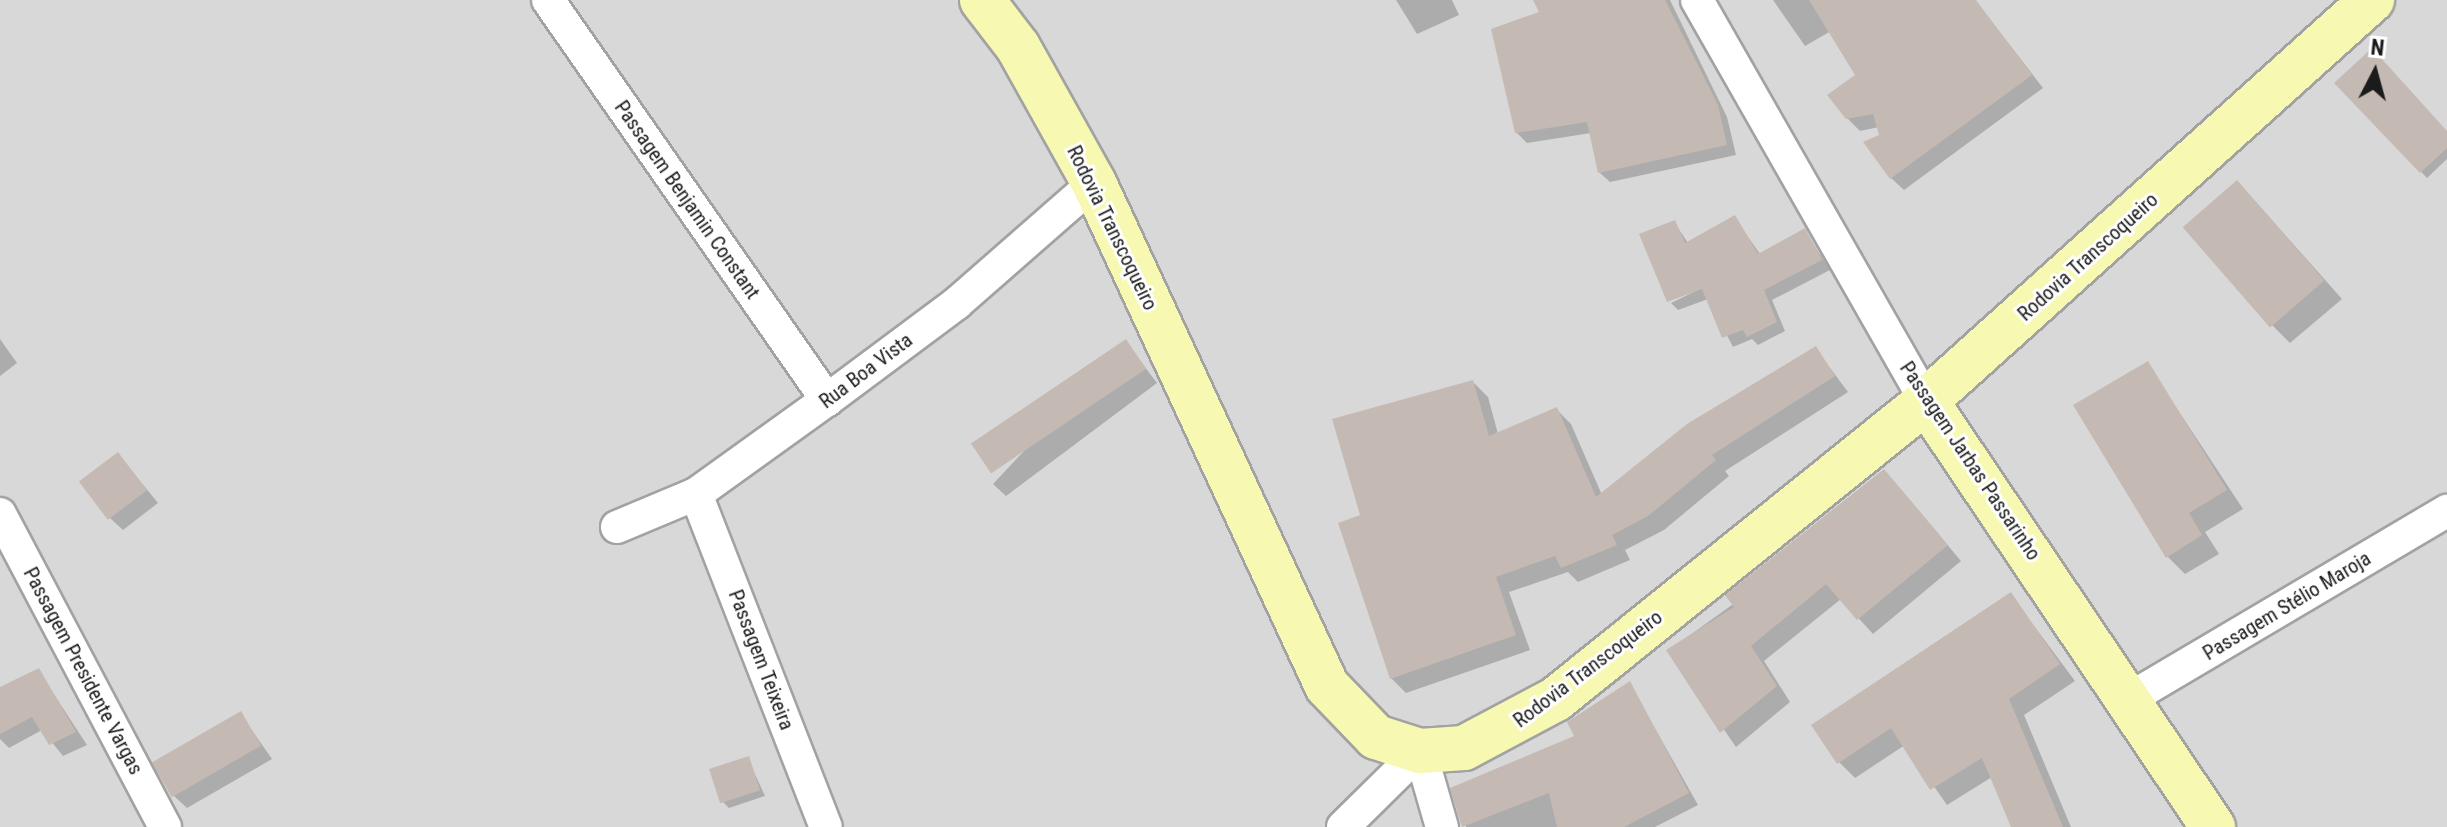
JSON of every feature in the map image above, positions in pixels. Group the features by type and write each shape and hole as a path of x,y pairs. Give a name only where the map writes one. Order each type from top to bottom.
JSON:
{"main road":[{"name":"Rodovia Transcoqueiro","path":"982,0 1018,47 1094,183 1327,686 1376,737 1420,751 1464,748 1556,699 1926,401 2372,0"},
{"name":"Passagem Jarbas Passarinho","path":"1926,401 2213,827"}],"street":[{"name":"Passagem Benjamin Constant","path":"548,0 827,400"},
{"name":"Passagem Jarbas Passarinho","path":"1697,0 1926,401"},
{"name":"Rua Boa Vista","path":"617,527 696,494 827,400 957,303 1094,183"},
{"name":"Passagem Teixeira","path":"696,494 826,827"},
{"name":"Passagem Stélio Maroja","path":"2127,700 2447,511"},
{"name":"Passagem Presidente Vargas","path":"0,514 165,827"},
{"path":"1343,827 1420,751 1442,827"}],"shaded area":[{"path":"0,0 2447,0 2447,827 0,827"}],"building":[{"path":"1533,0 1665,0 1718,105 1727,145 1598,173 1587,122 1515,133 1491,29 1539,12"},
{"path":"1809,0 1976,0 2032,75 1890,179 1863,142 1879,135 1873,114 1846,119 1827,95 1855,75"},
{"path":"2372,48 2447,131 2447,148 2420,173 2334,83"},
{"path":"2237,180 2324,280 2270,328 2183,227"},
{"path":"1735,215 1758,254 1805,228 1822,260 1764,290 1777,322 1747,337 1743,330 1722,338 1702,289 1667,302 1639,234 1675,220 1685,243"},
{"path":"1126,339 1146,369 991,473 971,444"},
{"path":"1816,346 1835,376 1712,455 1716,460 1648,516 1612,535 1617,545 1561,568 1555,556 1496,577 1516,635 1390,679 1338,523 1360,515 1332,419 1473,380 1489,436 1557,407 1596,497 1687,424"},
{"path":"2148,361 2227,490 2189,513 2202,535 2166,558 2073,405"},
{"path":"118,452 147,490 108,520 79,481"},
{"path":"1884,469 1948,545 1857,620 1826,584 1751,646 1777,686 1720,733 1666,650 1734,607 1725,595"},
{"path":"2011,592 2060,664 2009,699 2063,827 2011,827 1982,758 1930,790 1891,728 1837,764 1811,725"},
{"path":"39,668 76,732 49,745 32,717 0,734 0,687"},
{"path":"1630,681 1689,793 1624,827 1557,827 1549,793 1462,827 1450,788 1574,736 1567,722"},
{"path":"241,711 261,746 172,797 152,762"},
{"path":"749,756 760,790 720,803 709,769"}]}
